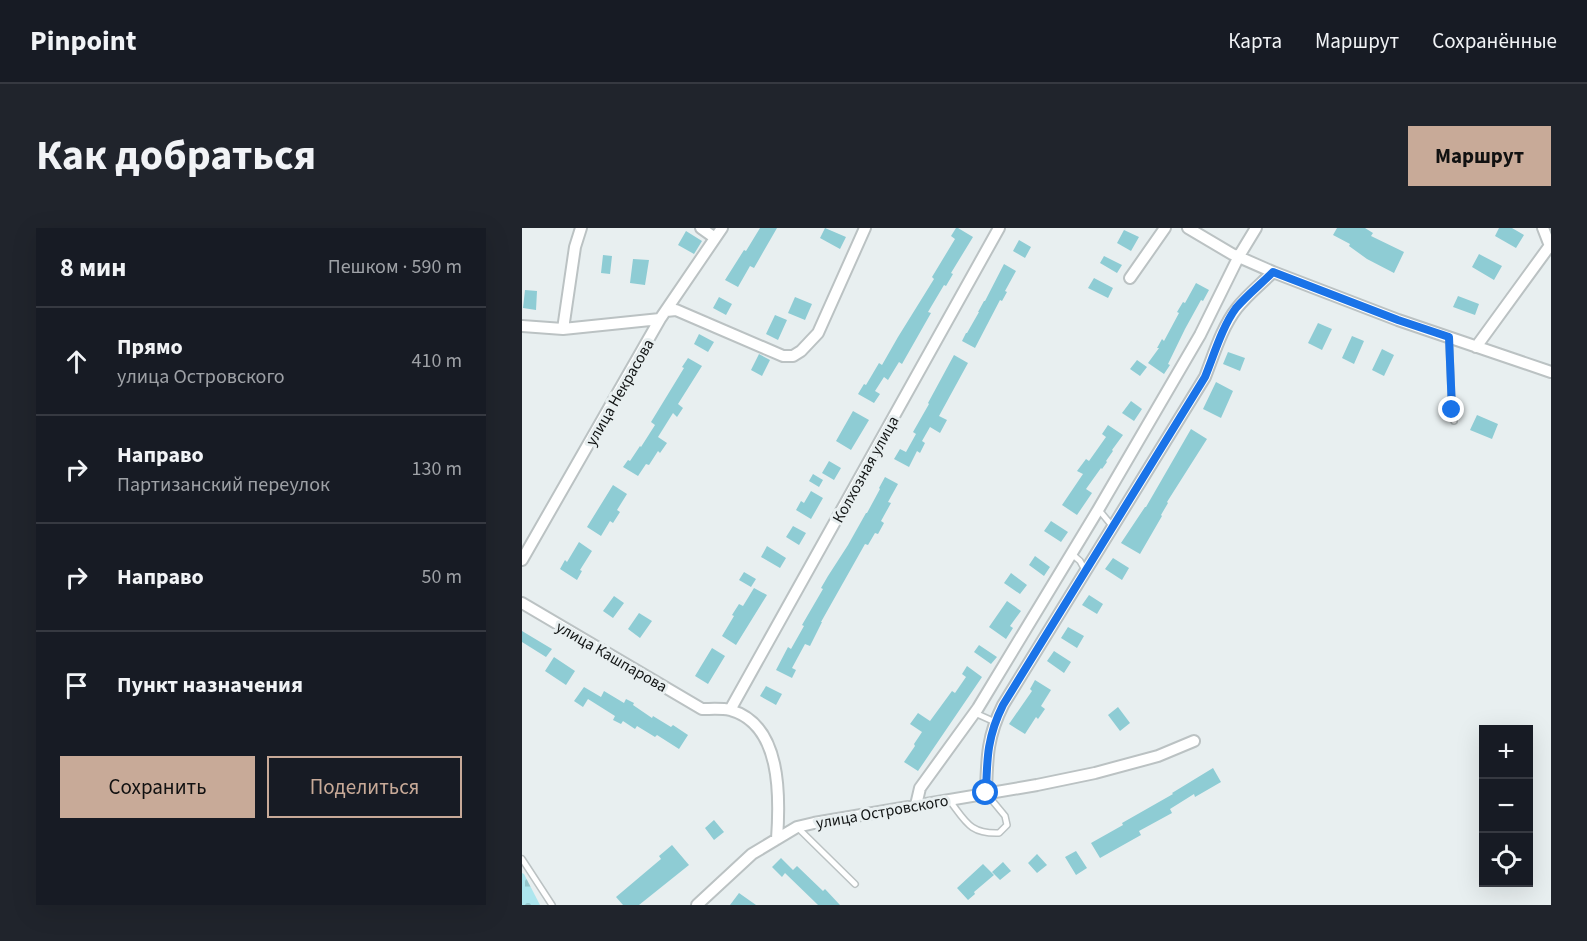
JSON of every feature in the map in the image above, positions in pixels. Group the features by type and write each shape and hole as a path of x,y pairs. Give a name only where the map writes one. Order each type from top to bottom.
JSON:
{"street":[{"path":"563,329 575,248 581,228"},
{"path":"701,228 715,238"},
{"name":"улица Некрасова","path":"522,560 663,315 722,228"},
{"path":"522,326 563,329 663,315 676,310 783,356 792,356 801,351 818,333 865,228"},
{"name":"Колхозная улица","path":"730,710 999,228"},
{"path":"1130,278 1165,228"},
{"path":"1188,228 1273,272 1398,320 1551,372"},
{"path":"916,805 920,788 975,713 1098,510 1200,334 1239,256 1256,228"},
{"path":"1476,346 1550,245 1543,228"},
{"path":"986,793 987,756 995,722 1003,705 1205,377 1235,310 1273,272"},
{"name":"улица Кашпарова","path":"522,603 702,709 730,710"},
{"path":"730,710 753,721 765,738 772,756 779,810 777,839"},
{"name":"улица Островского","path":"697,905 752,854 797,827 1095,773 1158,756 1194,741"}],"lane":[{"path":"1449,337 1454,421"},
{"path":"1098,510 1113,527"},
{"path":"1072,554 1086,571"},
{"path":"975,713 995,722"},
{"path":"949,800 974,829 986,833 999,833 1007,825 1005,816 986,793"},
{"path":"797,827 855,884"},
{"path":"522,859 552,905"}],"green space":[{"path":"522,873 524,874 540,905 522,905"}],"building":[{"path":"760,228 777,228 754,268 750,266 738,287 725,280"},
{"path":"825,228 846,237 840,249 820,238"},
{"path":"956,228 973,237 951,273 953,274 946,286 944,285 928,312 931,313 902,364 899,362 888,380 884,377 875,391 880,394 874,403 858,394 879,363 882,365 934,279 932,277 955,239 951,236"},
{"path":"1337,228 1365,228 1373,233 1371,236 1404,252 1394,273 1367,259 1349,246 1350,244 1333,235"},
{"path":"1499,228 1512,228 1524,235 1516,248 1495,236"},
{"path":"1124,230 1139,237 1131,251 1117,243"},
{"path":"686,231 702,241 694,254 678,245"},
{"path":"1019,240 1031,247 1025,258 1013,251"},
{"path":"1479,254 1502,266 1494,280 1472,267"},
{"path":"603,255 612,256 610,274 601,273"},
{"path":"1104,256 1122,265 1117,273 1100,263"},
{"path":"633,259 649,260 645,285 630,283"},
{"path":"1004,264 1016,271 1005,291 1007,292 1002,301 1000,300 975,348 962,341"},
{"path":"1094,278 1113,288 1108,298 1088,288"},
{"path":"1196,283 1209,290 1185,329 1164,374 1148,363 1159,348 1157,348 1162,339 1164,341 1179,313 1177,312"},
{"path":"525,290 537,291 536,310 523,308"},
{"path":"1458,296 1479,304 1475,315 1453,307"},
{"path":"719,297 732,304 726,315 713,308"},
{"path":"795,297 812,304 805,320 788,313"},
{"path":"775,315 787,320 778,340 766,334"},
{"path":"1318,323 1332,329 1322,350 1308,343"},
{"path":"699,334 714,342 708,352 694,344"},
{"path":"1352,336 1364,341 1354,364 1342,358"},
{"path":"1382,349 1394,355 1384,376 1372,370"},
{"path":"1228,352 1245,358 1240,371 1223,364"},
{"path":"759,354 770,360 762,376 751,370"},
{"path":"954,355 968,363 939,416 947,420 940,433 930,427 922,441 925,443 920,453 917,451 909,467 894,459 900,449 906,452 916,434 913,432"},
{"path":"688,358 702,366 678,404 683,408 677,417 673,413 658,437 667,443 660,453 658,451 649,465 646,464 638,476 623,467 641,447 655,425 651,422"},
{"path":"1137,360 1147,367 1140,376 1130,369"},
{"path":"1216,382 1233,391 1221,418 1203,409"},
{"path":"1131,401 1142,409 1134,421 1122,413"},
{"path":"853,411 869,420 851,450 836,441"},
{"path":"1477,415 1498,424 1492,439 1470,430"},
{"path":"1108,425 1123,435 1112,450 1107,462 1086,489 1092,493 1077,515 1062,505 1083,474 1077,471 1086,459 1089,461 1106,437 1102,434"},
{"path":"1191,429 1207,439 1167,502 1162,516 1140,554 1121,543 1146,507"},
{"path":"829,461 841,468 834,480 822,473"},
{"path":"813,474 823,480 819,487 809,481"},
{"path":"885,477 898,484 888,502 891,503 881,521 884,523 878,534 875,533 868,545 865,544 810,646 805,644 792,668 796,670 792,678 776,670 788,647 791,649 804,626 802,625 823,589 821,588 867,513"},
{"path":"613,485 627,494 617,510 620,512 613,523 610,521 601,536 587,527"},
{"path":"811,491 823,498 811,519 796,510 801,501 804,503"},
{"path":"1051,521 1068,532 1061,542 1044,531"},
{"path":"793,526 806,533 799,545 786,537"},
{"path":"579,542 592,551 580,570 582,571 577,580 560,569"},
{"path":"767,546 786,558 780,568 761,557"},
{"path":"1035,556 1050,567 1044,576 1029,565"},
{"path":"1113,558 1129,568 1122,580 1105,569"},
{"path":"744,572 756,579 751,587 739,580"},
{"path":"1011,573 1027,585 1020,594 1004,583"},
{"path":"754,588 767,595 736,645 722,636 739,604 743,606"},
{"path":"1089,595 1103,604 1097,614 1082,605"},
{"path":"614,596 624,603 613,618 603,611"},
{"path":"1007,601 1021,611 1010,626 1013,628 1006,639 989,627"},
{"path":"639,613 652,621 640,638 628,629"},
{"path":"1068,627 1084,636 1077,648 1061,638"},
{"path":"522,631 552,649 546,657 522,642"},
{"path":"979,645 997,657 991,664 974,652"},
{"path":"712,648 725,656 708,684 695,676"},
{"path":"1054,651 1071,662 1064,673 1047,661"},
{"path":"554,657 575,671 566,685 545,671"},
{"path":"967,666 982,677 918,771 904,762 922,732 910,724 918,713 930,721 952,691 955,693 966,677 962,674"},
{"path":"1035,680 1051,690 1041,706 1045,709 1038,719 1036,717 1025,734 1009,724 1032,691 1030,689"},
{"path":"766,686 782,694 776,705 760,696"},
{"path":"584,687 601,697 604,691 624,703 626,699 652,718 653,716 671,727 673,725 688,735 679,749 637,726 635,729 623,721 621,724 613,720 615,716 588,699 583,707 574,701"},
{"path":"1118,707 1130,723 1120,731 1108,715"},
{"path":"1213,768 1221,782 1195,797 1194,794 1170,809 1172,813 1139,831 1141,835 1100,858 1091,843"},
{"path":"714,820 724,832 714,840 705,828"},
{"path":"672,845 689,865 639,905 623,905 616,897 661,859 659,856"},
{"path":"1076,851 1087,868 1076,875 1065,857"},
{"path":"1037,854 1047,865 1037,873 1028,863"},
{"path":"781,858 793,870 797,866 840,905 818,905 785,873 782,877 772,867"},
{"path":"1003,862 1011,871 1000,880 992,872"},
{"path":"983,864 994,875 968,900 957,888"},
{"path":"739,893 756,905 730,905"}],"route":[{"path":"986,793 990,737 1003,705 1205,377 1235,310 1273,272 1449,337 1452,410"}]}
